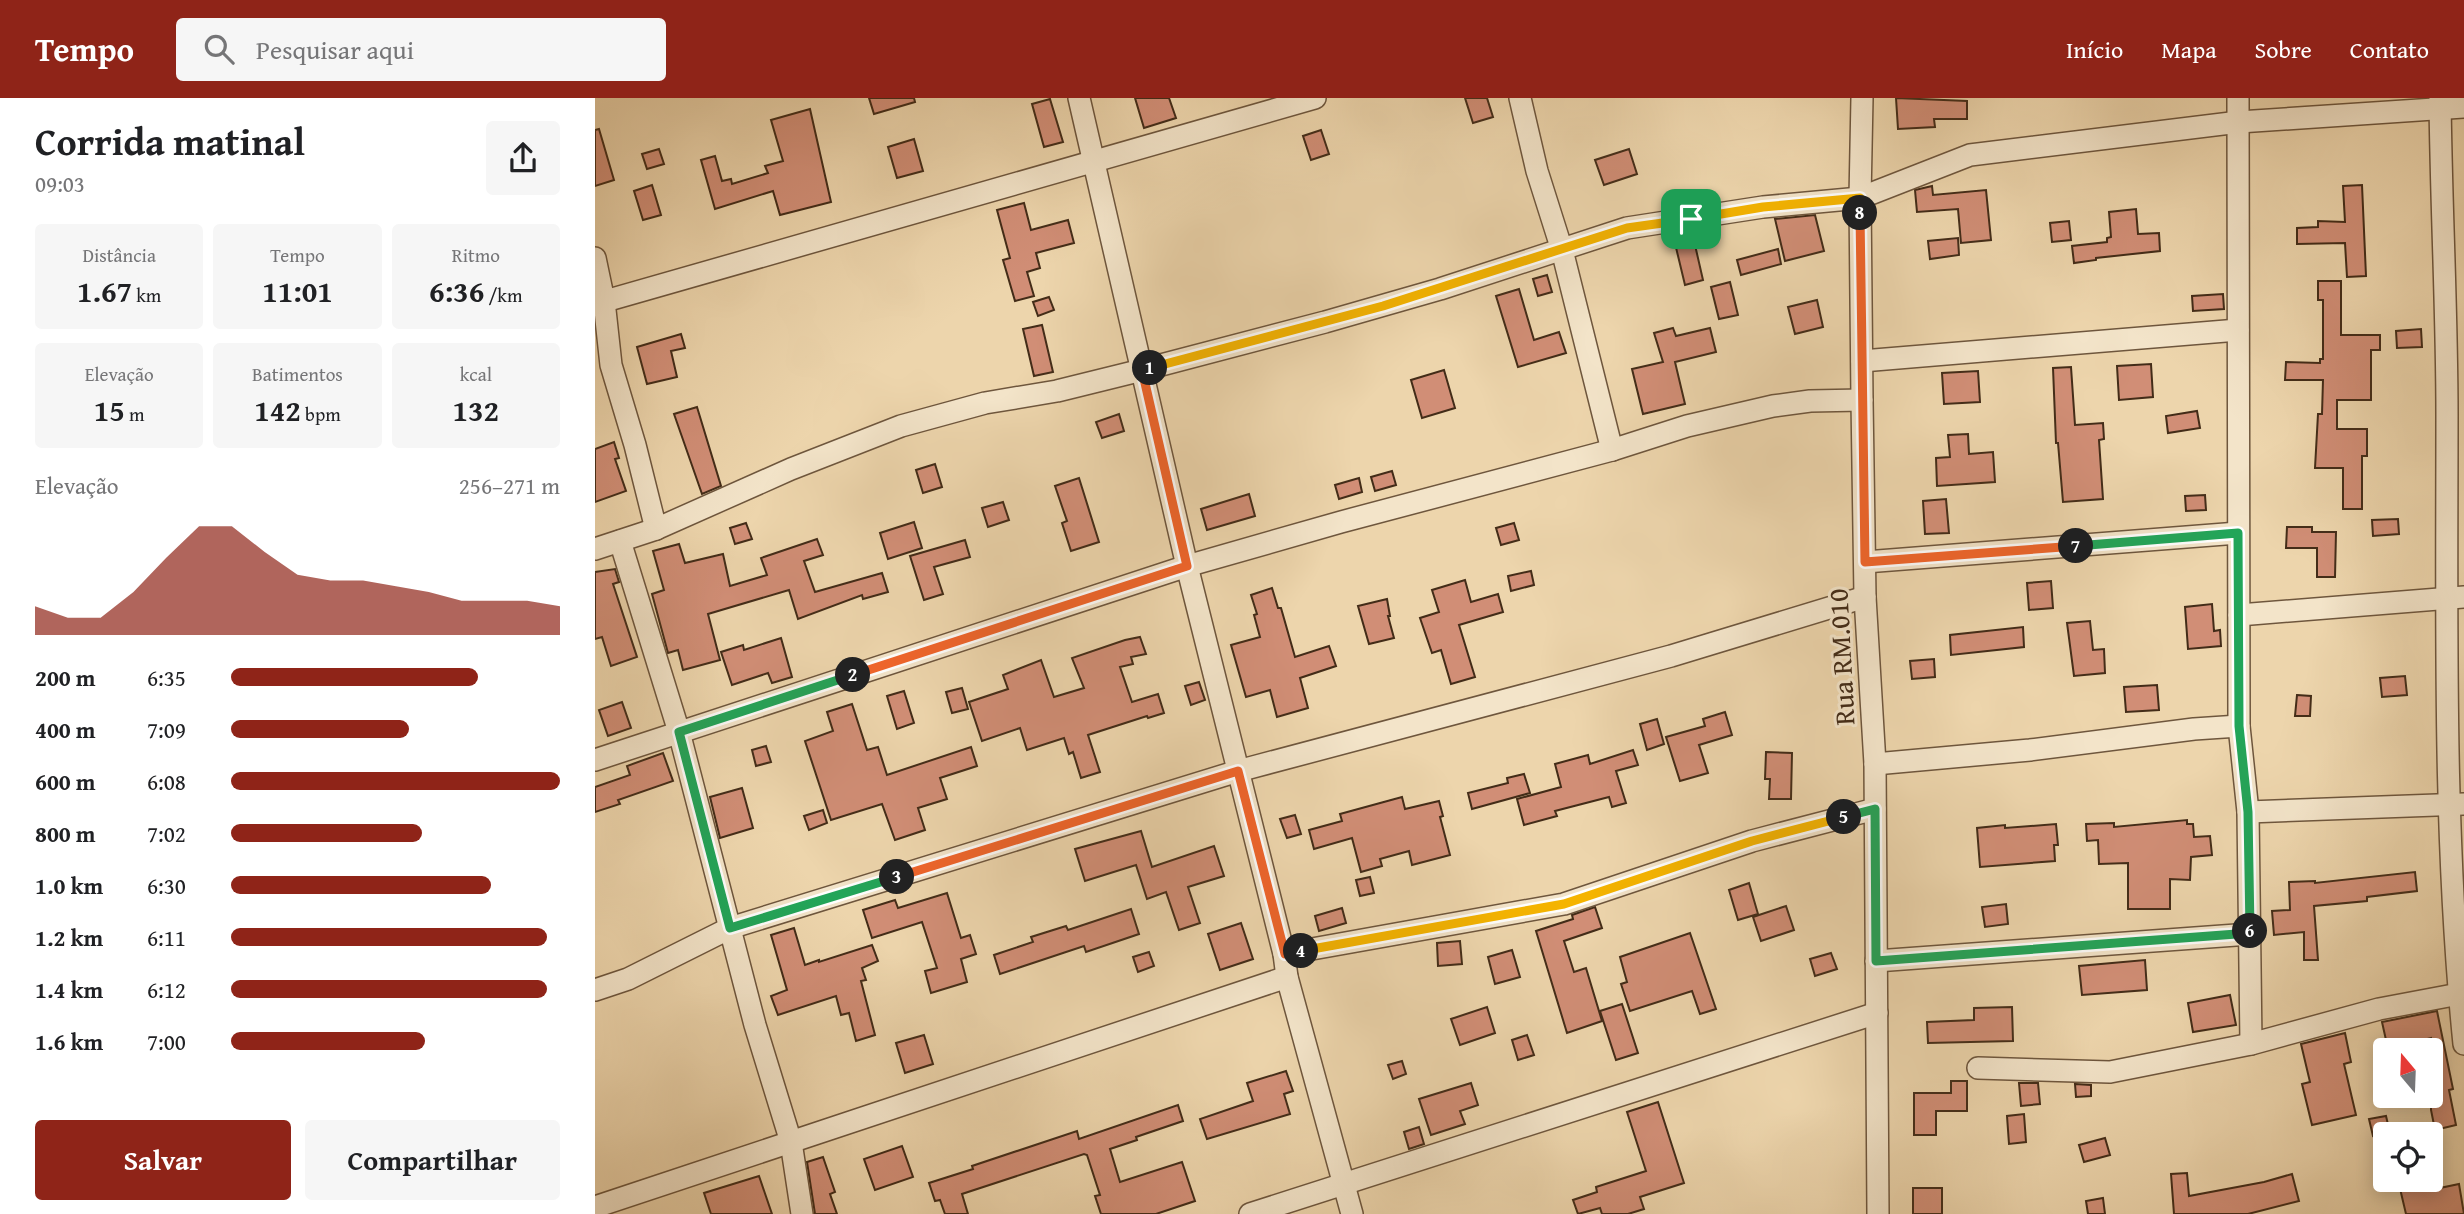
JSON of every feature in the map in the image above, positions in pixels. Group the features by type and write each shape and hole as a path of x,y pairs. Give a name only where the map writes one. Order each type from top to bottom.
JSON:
{"street":[{"path":"1079,98 1187,566 1285,954 1287,977 1352,1214"},
{"path":"600,303 1093,163 1292,100 1315,98"},
{"path":"1520,98 1537,171 1562,250 1612,450"},
{"name":"Rua RM.010","path":"1862,98 1861,361 1865,597 1875,764 1878,1214"},
{"path":"2238,98 2239,726 2248,812 2251,1044"},
{"path":"2440,104 2447,411 2455,597 2456,805 2464,1044"},
{"path":"595,549 656,529 790,469 901,426 985,403 1057,391 1325,322 1627,228 1763,207 1860,198 1970,155 2239,122 2440,104 2464,107"},
{"path":"595,258 611,365 656,529"},
{"path":"1861,361 2238,330"},
{"path":"595,760 1187,566 1455,490 1612,450 1687,426 1773,406 1810,401 1862,400"},
{"path":"1865,562 2238,533"},
{"path":"620,541 679,732 755,1025 791,1142 803,1214"},
{"path":"595,990 628,979 730,928 1238,771 1671,656 1865,597"},
{"path":"2239,615 2455,597"},
{"path":"1875,764 2030,750 2194,729 2239,726"},
{"path":"2248,812 2456,805"},
{"path":"1285,954 1564,904 1752,841 1875,809"},
{"path":"1876,961 2250,933"},
{"path":"595,1207 1287,977"},
{"path":"1978,1068 2110,1072 2251,1044 2379,1009 2461,993"},
{"path":"1250,1214 1877,1013"}],"building":[{"path":"869,98 914,98 915,102 874,114"},
{"path":"1135,98 1169,98 1176,118 1144,128"},
{"path":"1465,98 1487,98 1493,117 1473,123"},
{"path":"1896,98 1967,101 1967,119 1934,119 1935,127 1898,129"},
{"path":"1050,99 1063,142 1044,147 1032,104"},
{"path":"810,109 831,202 780,215 773,191 715,209 701,160 715,156 722,181 731,179 732,184 768,173 765,166 783,161 771,120"},
{"path":"599,129 614,180 595,186 595,130"},
{"path":"1321,130 1329,154 1311,160 1303,136"},
{"path":"914,139 923,171 897,178 888,147"},
{"path":"659,149 664,164 647,169 642,154"},
{"path":"1629,149 1637,174 1604,185 1595,160"},
{"path":"652,185 661,215 643,220 634,191"},
{"path":"2362,185 2366,276 2347,277 2345,243 2297,244 2297,228 2318,227 2318,221 2345,222 2343,186"},
{"path":"1932,186 1933,195 1986,190 1991,240 1961,243 1958,209 1917,212 1915,190"},
{"path":"1024,203 1031,230 1068,220 1074,243 1036,253 1040,268 1027,272 1034,296 1015,301 1003,260 1010,258 997,210"},
{"path":"2136,209 2138,234 2159,233 2160,251 2074,263 2072,246 2107,242 2107,238 2111,237 2109,212"},
{"path":"1815,215 1824,251 1785,261 1775,219"},
{"path":"2069,221 2071,240 2052,242 2050,223"},
{"path":"1699,230 1702,243 1695,245 1703,280 1685,285 1673,235"},
{"path":"1958,238 1959,255 1930,259 1928,241"},
{"path":"1778,249 1781,264 1741,275 1737,260"},
{"path":"1547,275 1552,292 1538,296 1533,279"},
{"path":"2318,281 2341,281 2341,335 2380,335 2380,350 2371,350 2371,400 2337,400 2337,429 2367,429 2367,456 2362,456 2362,509 2343,509 2343,468 2315,468 2323,380 2285,380 2286,362 2320,363 2320,359 2323,359 2323,300 2318,300"},
{"path":"1730,282 1738,315 1719,319 1711,287"},
{"path":"1519,289 1534,340 1559,332 1566,353 1518,367 1496,296"},
{"path":"2223,294 2224,309 2193,311 2192,296"},
{"path":"1049,297 1054,310 1038,316 1033,302"},
{"path":"1817,300 1823,327 1795,334 1788,307"},
{"path":"1042,325 1053,372 1034,376 1023,329"},
{"path":"1673,328 1676,336 1710,328 1716,352 1675,362 1685,404 1643,414 1632,369 1663,362 1654,333"},
{"path":"2421,329 2422,347 2397,348 2396,331"},
{"path":"681,334 685,348 671,351 677,377 647,384 637,347"},
{"path":"2151,364 2153,397 2119,400 2117,366"},
{"path":"2071,367 2075,425 2103,423 2104,439 2099,440 2103,499 2063,502 2056,443 2053,368"},
{"path":"1444,370 1455,408 1422,418 1411,380"},
{"path":"1978,371 1980,402 1944,404 1942,373"},
{"path":"697,407 721,486 702,494 674,414"},
{"path":"2197,411 2200,428 2168,433 2166,416"},
{"path":"1119,414 1124,431 1102,438 1096,422"},
{"path":"1968,434 1969,454 1993,452 1995,482 1937,486 1936,458 1950,457 1948,435"},
{"path":"614,442 619,458 615,459 626,491 595,502 595,449"},
{"path":"935,464 942,487 923,493 916,470"},
{"path":"1392,471 1396,485 1375,491 1371,477"},
{"path":"1079,478 1099,542 1071,551 1062,523 1067,521 1055,486"},
{"path":"1359,478 1362,492 1339,499 1335,485"},
{"path":"1249,494 1255,516 1207,530 1201,509"},
{"path":"2205,495 2206,510 2186,511 2185,496"},
{"path":"1946,499 1949,533 1925,534 1923,501"},
{"path":"1003,502 1009,520 988,527 982,508"},
{"path":"2398,519 2399,534 2373,536 2372,520"},
{"path":"914,522 922,548 888,559 880,533"},
{"path":"746,523 752,539 735,544 730,528"},
{"path":"1514,523 1519,540 1501,545 1496,528"},
{"path":"2287,527 2312,527 2312,532 2336,532 2335,577 2317,577 2317,548 2286,548"},
{"path":"817,539 823,555 804,561 815,592 882,573 888,592 863,599 862,595 798,619 789,590 708,614 720,660 683,670 678,650 668,653 652,594 664,590 653,551 679,544 685,563 723,554 730,586 767,575 761,558"},
{"path":"965,540 970,557 934,567 943,594 924,600 910,556"},
{"path":"615,569 619,582 613,584 637,657 611,666 602,637 595,639 595,572"},
{"path":"1531,571 1534,585 1511,591 1508,576"},
{"path":"1465,580 1471,602 1498,594 1503,612 1459,625 1475,677 1451,684 1441,650 1432,653 1420,618 1439,612 1432,590"},
{"path":"2051,581 2053,608 2029,610 2027,583"},
{"path":"1272,588 1278,608 1281,608 1295,657 1329,646 1336,666 1300,678 1308,708 1277,717 1270,690 1246,697 1231,645 1260,637 1251,595"},
{"path":"1387,599 1394,638 1369,644 1358,606"},
{"path":"2212,604 2214,631 2220,630 2221,646 2188,649 2185,607"},
{"path":"2090,621 2093,650 2104,649 2105,673 2074,676 2067,623"},
{"path":"2023,627 2024,647 1951,655 1950,635"},
{"path":"1140,637 1146,654 1131,657 1133,664 1120,667 1132,702 1158,694 1164,713 1088,735 1100,772 1081,778 1073,752 1069,754 1064,738 1027,750 1020,728 982,741 969,702 1008,689 1003,675 1041,660 1054,697 1084,688 1072,658"},
{"path":"781,638 792,677 772,683 768,673 732,685 721,652 743,645 744,650"},
{"path":"1934,659 1935,677 1912,679 1910,661"},
{"path":"2405,676 2407,695 2382,697 2380,678"},
{"path":"1199,682 1205,700 1191,705 1185,686"},
{"path":"2157,685 2159,710 2126,712 2124,687"},
{"path":"962,688 968,709 952,713 946,692"},
{"path":"904,691 914,723 897,729 887,696"},
{"path":"2297,695 2311,696 2310,716 2295,716"},
{"path":"622,702 631,728 608,736 599,710"},
{"path":"852,704 867,750 878,747 887,775 971,747 977,766 940,778 947,799 918,808 925,830 895,840 882,804 831,820 805,741 833,731 827,712"},
{"path":"1725,712 1732,735 1699,745 1708,773 1680,781 1666,737 1705,726 1703,719"},
{"path":"1657,719 1664,744 1647,750 1640,724"},
{"path":"766,746 771,762 756,766 752,750"},
{"path":"1633,750 1638,765 1616,771 1626,803 1612,807 1609,797 1555,811 1557,816 1524,825 1517,799 1561,787 1555,764 1588,755 1590,764"},
{"path":"1766,752 1792,753 1791,799 1769,799 1770,779 1765,779"},
{"path":"663,753 673,781 618,800 620,804 595,812 595,787 630,775 627,766"},
{"path":"1524,774 1530,793 1472,809 1468,793 1508,783 1507,778"},
{"path":"742,788 753,828 720,838 710,797"},
{"path":"1402,797 1405,809 1439,801 1443,816 1440,817 1450,855 1412,865 1409,851 1380,859 1382,866 1361,872 1352,838 1314,849 1309,830 1342,821 1340,814"},
{"path":"823,810 827,823 809,830 804,816"},
{"path":"1295,815 1301,834 1287,838 1280,819"},
{"path":"2187,820 2187,824 2193,824 2194,837 2210,836 2212,855 2191,857 2190,880 2170,879 2170,909 2128,909 2128,863 2099,864 2098,840 2087,841 2086,824 2114,823 2114,827"},
{"path":"2056,824 2058,845 2054,845 2055,861 1980,867 1977,828"},
{"path":"1141,831 1152,867 1214,846 1224,876 1188,887 1200,923 1179,930 1166,892 1147,899 1136,865 1085,881 1075,849"},
{"path":"2415,872 2417,891 2367,897 2367,901 2314,906 2318,960 2304,960 2304,932 2274,935 2272,911 2290,910 2289,882 2315,883"},
{"path":"1370,877 1374,893 1360,896 1356,880"},
{"path":"1749,883 1758,914 1738,920 1729,890"},
{"path":"947,893 961,938 970,935 976,954 961,959 967,982 931,993 925,971 937,968 922,922 872,938 863,910 895,900 898,908"},
{"path":"2006,904 2008,924 1985,927 1982,907"},
{"path":"1786,906 1794,930 1761,941 1753,917"},
{"path":"1595,907 1602,928 1564,941 1574,972 1586,968 1602,1021 1567,1033 1536,931 1573,919 1572,915"},
{"path":"1342,908 1346,923 1319,931 1315,916"},
{"path":"1131,909 1139,934 1086,952 1084,946 1000,974 994,955 1033,942 1031,937 1066,926 1068,930"},
{"path":"1241,923 1253,959 1220,970 1208,934"},
{"path":"794,928 805,965 872,945 878,961 862,968 866,980 861,981 875,1035 856,1041 849,1013 841,1015 836,996 778,1015 771,996 787,990 771,935"},
{"path":"1690,933 1716,1009 1700,1014 1692,991 1630,1011 1621,984 1627,982 1620,957"},
{"path":"1460,941 1462,964 1438,966 1437,943"},
{"path":"1512,950 1520,977 1495,984 1488,957"},
{"path":"1149,952 1154,966 1138,972 1133,957"},
{"path":"1831,953 1837,969 1815,976 1810,959"},
{"path":"2145,960 2147,990 2082,995 2079,966"},
{"path":"2230,995 2236,1025 2193,1032 2188,1003"},
{"path":"1622,1004 1638,1053 1616,1060 1600,1011"},
{"path":"1487,1007 1495,1033 1460,1045 1451,1019"},
{"path":"2012,1007 2013,1041 1928,1043 1927,1022 1974,1020 1974,1008"},
{"path":"2437,1011 2443,1038 2386,1038 2382,1022"},
{"path":"2345,1033 2351,1062 2344,1064 2356,1115 2312,1125 2302,1084 2310,1082 2301,1044"},
{"path":"924,1035 933,1064 905,1073 896,1043"},
{"path":"1527,1035 1534,1055 1518,1060 1512,1040"},
{"path":"2443,1040 2453,1089 2449,1090 2456,1125 2443,1128 2443,1122 2433,1122 2431,1110 2443,1108"},
{"path":"1402,1061 1406,1074 1393,1079 1388,1065"},
{"path":"1286,1071 1293,1091 1284,1094 1290,1114 1207,1139 1200,1119 1253,1101 1247,1083"},
{"path":"1951,1081 1967,1081 1967,1111 1936,1111 1936,1135 1914,1135 1914,1093 1951,1093"},
{"path":"1471,1083 1478,1105 1460,1111 1465,1124 1431,1135 1419,1099"},
{"path":"2019,1083 2038,1083 2040,1104 2021,1106"},
{"path":"2075,1084 2091,1085 2091,1096 2076,1097"},
{"path":"1658,1102 1684,1183 1640,1197 1644,1209 1628,1214 1602,1214 1600,1208 1578,1214 1573,1200 1597,1192 1596,1187 1646,1171 1627,1112"},
{"path":"1178,1105 1183,1121 1110,1149 1120,1182 1182,1162 1195,1201 1156,1214 1101,1214 1095,1196 1100,1195 1087,1155 1084,1154 962,1194 968,1214 945,1214 940,1200 935,1201 929,1183 973,1169 972,1166 1077,1131 1079,1139"},
{"path":"2024,1114 2026,1142 2009,1144 2007,1116"},
{"path":"2386,1116 2387,1122 2373,1122 2373,1136 2369,1119"},
{"path":"1419,1127 1424,1144 1409,1149 1404,1132"},
{"path":"2105,1138 2110,1155 2084,1162 2079,1145"},
{"path":"902,1146 913,1177 875,1190 864,1159"},
{"path":"823,1157 835,1192 830,1194 837,1214 815,1214 807,1162"},
{"path":"2187,1173 2189,1196 2292,1174 2299,1201 2248,1214 2174,1214 2171,1174"},
{"path":"759,1176 772,1214 711,1214 704,1193"},
{"path":"2459,1184 2464,1214 2406,1214 2401,1192 2443,1192 2443,1187"},
{"path":"1913,1188 1942,1188 1942,1214 1913,1214"},
{"path":"2103,1198 2105,1214 2088,1214 2086,1201"}],"route":[{"path":"1860,198 1865,562 2238,533 2239,726 2248,812 2250,933 1876,961 1875,809 1752,841 1564,904 1285,954 1238,771 730,928 679,732 1187,566 1142,370 1383,306 1627,228 1691,219 1763,207 1860,198"}]}
